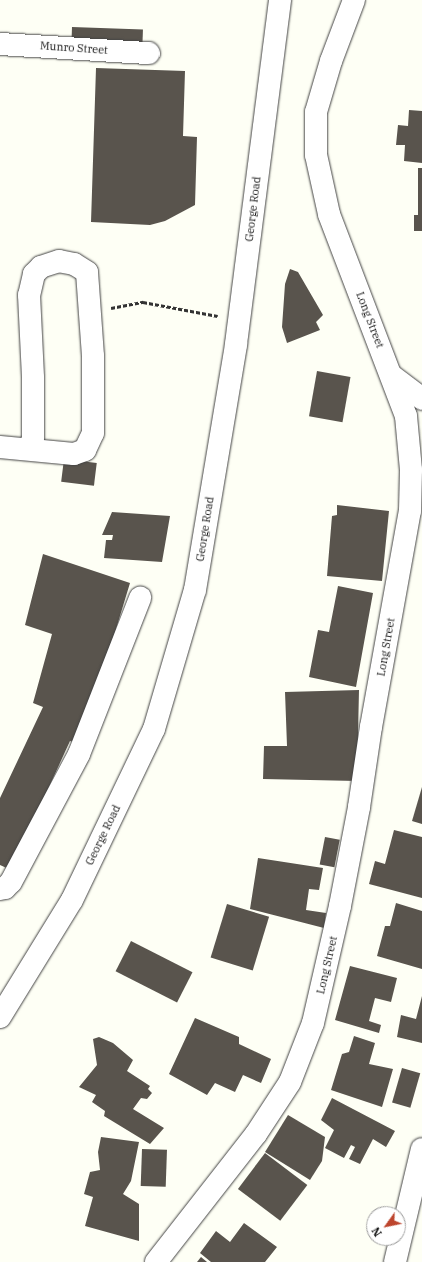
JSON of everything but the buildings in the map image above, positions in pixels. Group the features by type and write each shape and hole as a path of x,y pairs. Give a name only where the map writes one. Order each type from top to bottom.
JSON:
{"street":[{"name":"George Road","path":"0,1017 72,900 154,728 195,590 236,344 280,0"},
{"name":"Long Street","path":"156,1262 256,1134 290,1082 313,1023 355,830 410,511 411,470 406,416 392,376 328,214 316,156 316,112 331,61 354,0"},
{"name":"Munro Street","path":"0,44 149,53"},
{"path":"0,447 30,448 74,454 85,450 93,433 91,312 87,272 74,264 59,261 41,267 34,274 29,295 34,378 33,438 30,448"},
{"path":"392,376 422,399"},
{"path":"0,889 5,888 11,882 80,754 140,598"},
{"path":"396,1262 422,1149"}],"path":[{"path":"91,312 143,302 219,316"}]}
